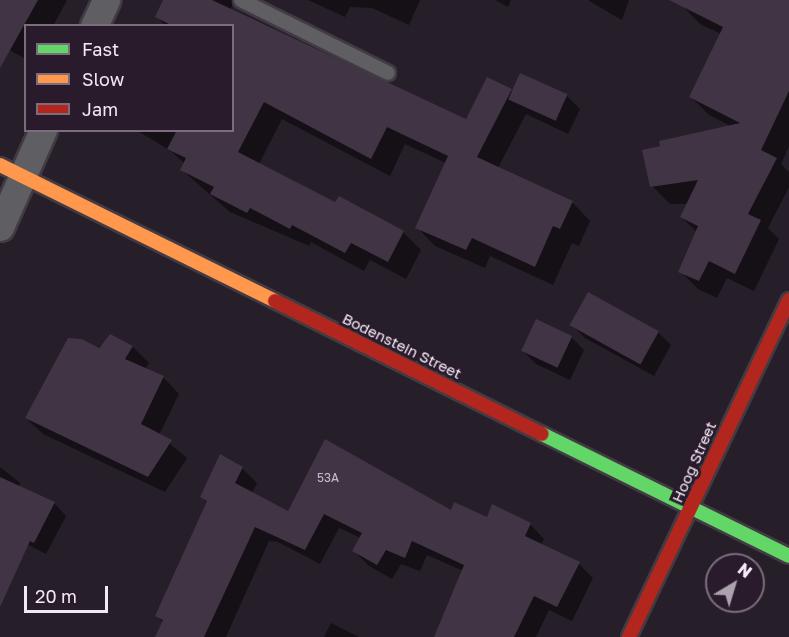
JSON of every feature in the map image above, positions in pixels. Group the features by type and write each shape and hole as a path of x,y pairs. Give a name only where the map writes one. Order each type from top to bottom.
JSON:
{"street":[{"path":"95,24 106,0"},
{"path":"0,227 11,170 41,132"},
{"name":"Bodenstein Street","path":"11,170 789,556"},
{"name":"Hoog Street","path":"629,637 789,300"}],"lane":[{"path":"241,0 388,73"}],"building":[{"path":"0,0 38,0 24,24 0,68"},
{"path":"163,0 212,0 466,119 487,77 512,89 477,157 573,201 560,229 553,226 535,267 472,238 466,250 415,228 448,156 387,127 371,159 264,102 238,152 335,202 339,196 404,231 388,262 351,243 345,253 292,225 290,229 250,208 247,213 210,194 214,187 180,170 186,158 167,149 176,132 234,132 234,24 169,24 155,17"},
{"path":"669,0 789,0 789,91 761,150 777,158 748,214 761,220 735,274 709,261 699,281 678,272 698,226 680,217 698,180 650,187 642,150 660,146 659,141 740,123 689,97 723,27"},
{"path":"520,73 568,94 556,121 508,99"},
{"path":"588,292 659,331 640,365 570,325"},
{"path":"536,319 572,336 557,368 521,351"},
{"path":"110,334 133,346 125,359 164,376 141,424 172,440 148,477 25,418 68,338 82,339 99,348"},
{"path":"325,439 451,510 454,502 487,517 492,504 531,523 525,536 580,562 557,607 534,596 514,637 434,637 464,565 412,541 405,558 386,550 377,565 352,551 362,533 324,514 305,550 255,527 204,637 155,637 163,620 155,616 207,501 200,497 220,454 243,467 235,483 288,511"},
{"path":"0,477 55,502 34,543 30,541 0,607"}],"traffic: fast":[{"path":"542,434 789,556"}],"traffic: slow":[{"path":"0,165 275,301"}],"traffic: jam":[{"path":"629,637 789,300"},
{"path":"275,301 542,434"}]}
